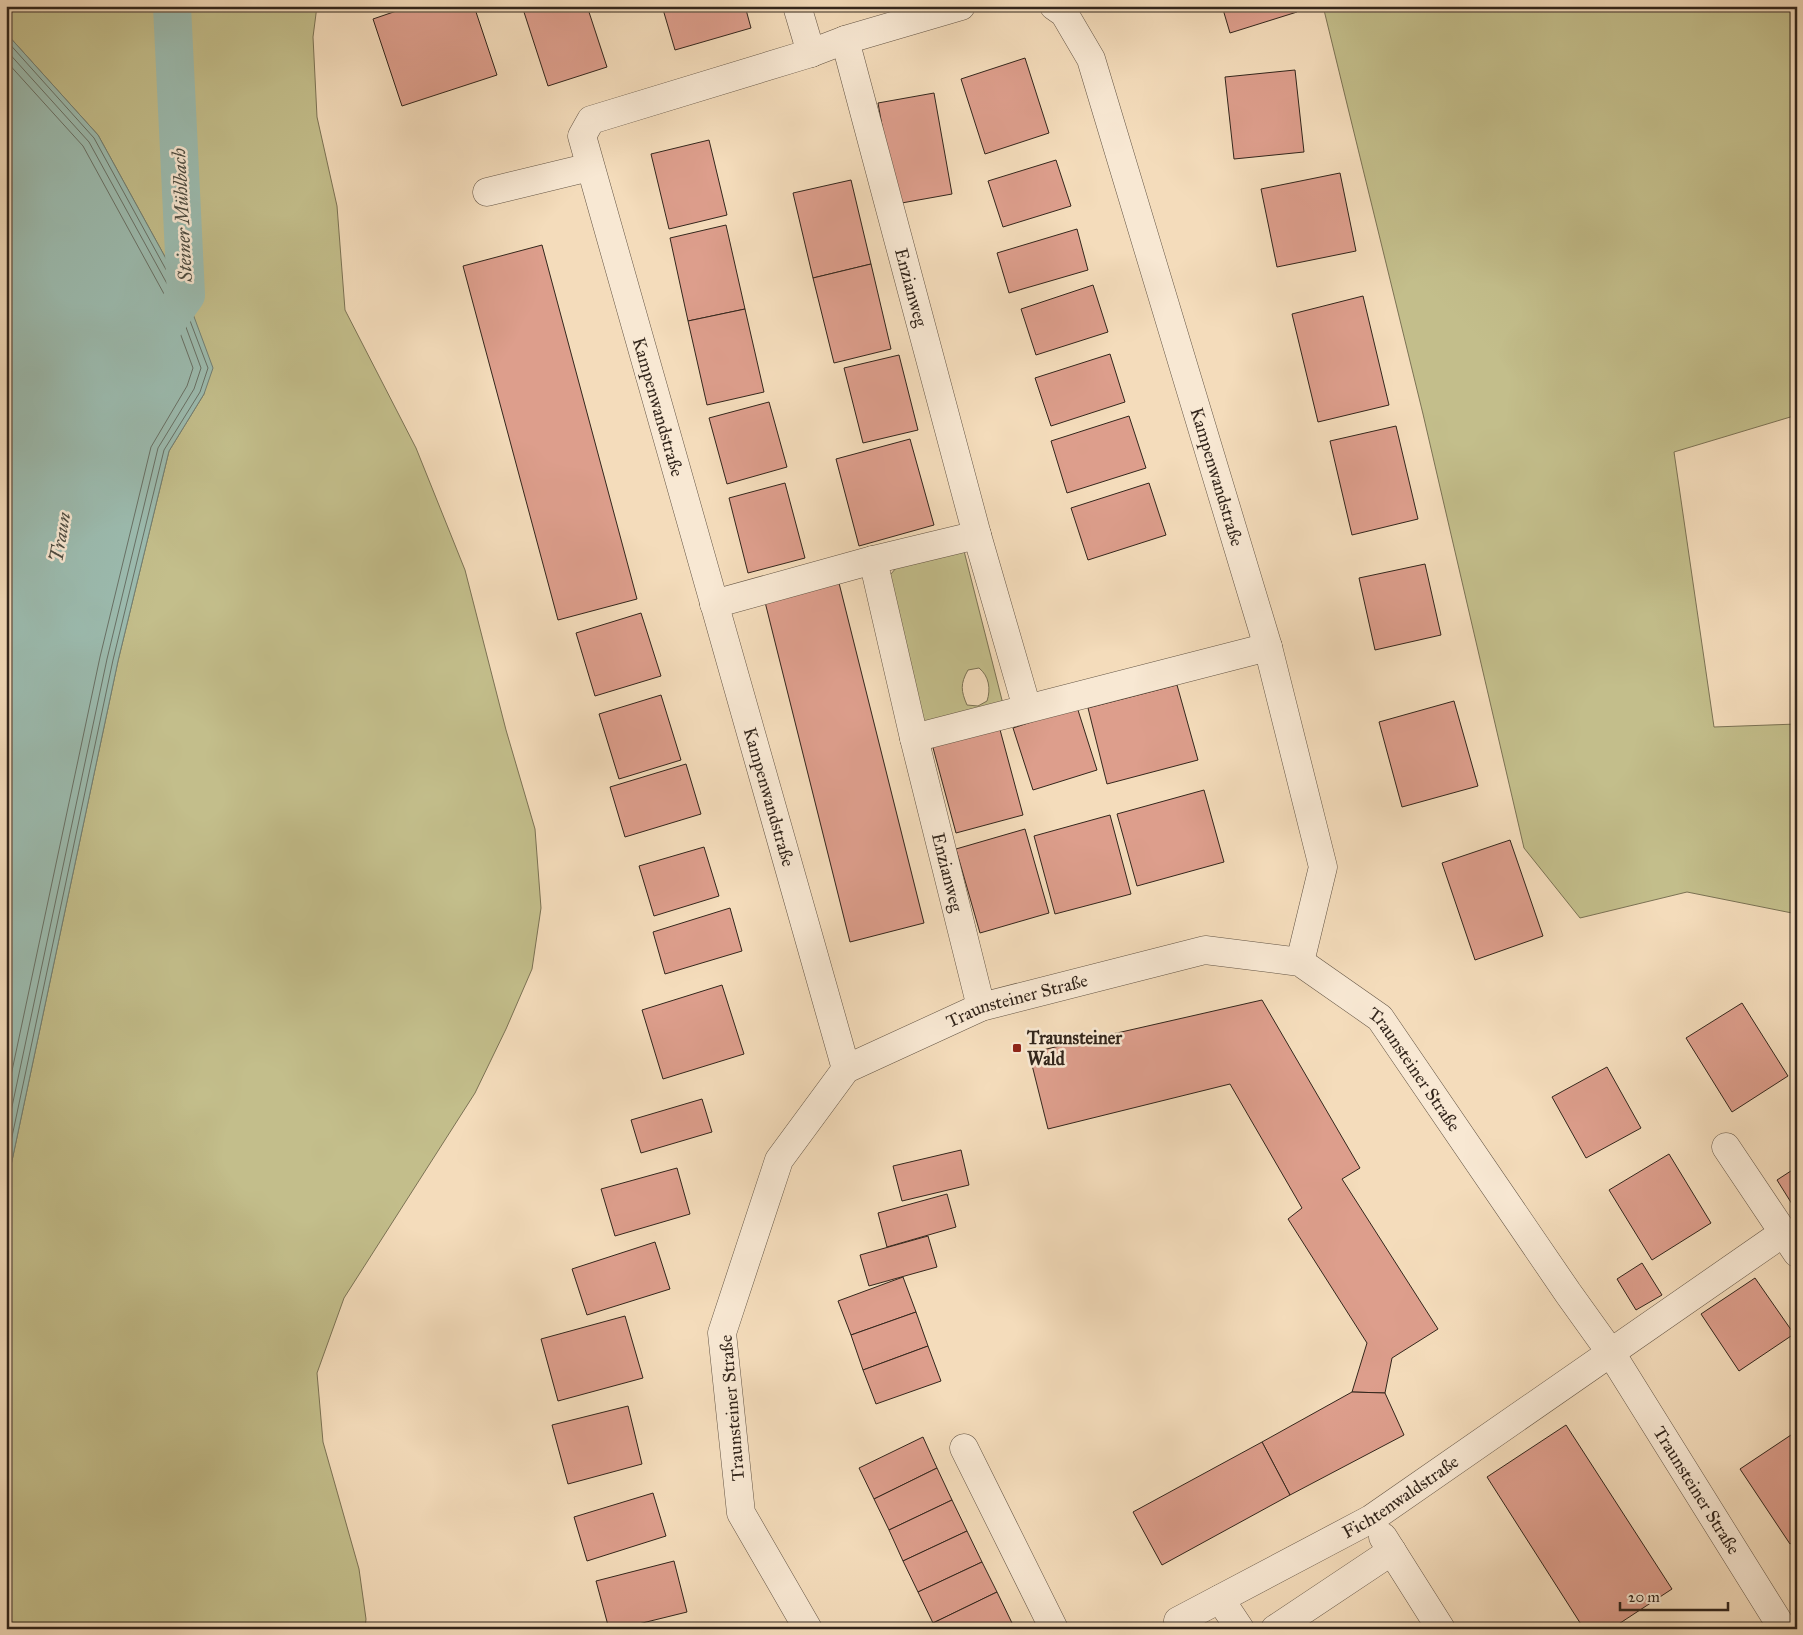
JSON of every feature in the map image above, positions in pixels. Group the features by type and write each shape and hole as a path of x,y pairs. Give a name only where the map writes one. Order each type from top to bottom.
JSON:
{"street":[{"path":"797,6 811,53"},
{"name":"Kampenwandstraße","path":"846,1069 582,136 591,120 811,53 845,40 962,6"},
{"name":"Kampenwandstraße","path":"1054,6 1064,13 1092,59 1268,647 1323,867 1300,962"},
{"name":"Enzianweg","path":"845,40 977,535 1027,708"},
{"path":"488,192 590,167"},
{"path":"714,604 874,560 977,535"},
{"name":"Enzianweg","path":"874,560 914,738 980,1007"},
{"path":"914,738 1268,647"},
{"name":"Traunsteiner Straße","path":"808,1629 741,1513 722,1333 779,1160 846,1069 980,1007 1205,950 1300,962 1380,1018 1611,1353 1783,1629"},
{"path":"1611,1353 1790,1243 1726,1147"},
{"name":"Fichtenwaldstraße","path":"1178,1621 1371,1519 1611,1353"},
{"path":"964,1448 1054,1629"},
{"path":"1371,1519 1442,1629"},
{"path":"1275,1629 1392,1551"},
{"path":"1220,1599 1240,1629"}],"shaded area":[{"path":"6,6 317,6 313,37 317,117 337,206 345,310 416,448 465,570 506,730 535,829 541,908 532,969 475,1093 344,1298 317,1373 323,1442 359,1569 366,1619 365,1629 6,1629 6,1189 118,661 169,451 204,394 186,295 98,135 6,33"},
{"path":"1323,6 1797,6 1797,415 1674,452 1714,727 1797,724 1797,914 1687,892 1580,918 1524,848 1423,414"},
{"path":"964,551 1004,708 914,738 880,587 896,568","holes":["979,668 988,683 987,701 978,706 967,705 962,688 965,675 968,670"]}],"water":[{"name":"Traun","path":"6,33 98,135 186,295 213,368 204,394 169,451 118,661 6,1189"}],"building":[{"path":"411,6 474,6 497,75 402,106 373,19"},
{"path":"522,6 587,6 607,67 548,86"},
{"path":"662,6 745,6 751,28 675,50"},
{"path":"1222,6 1295,6 1297,12 1230,33"},
{"path":"1025,58 1049,133 985,154 961,79"},
{"path":"1295,70 1304,152 1234,159 1225,77"},
{"path":"934,93 952,194 896,204 878,103"},
{"path":"709,140 727,215 669,229 651,154"},
{"path":"1056,160 1071,206 1003,227 988,181"},
{"path":"1340,173 1356,251 1277,267 1261,189"},
{"path":"851,180 871,264 813,278 793,193"},
{"path":"726,225 745,309 688,321 670,238"},
{"path":"1077,229 1088,270 1009,293 997,253"},
{"path":"542,245 637,599 558,620 463,266"},
{"path":"871,264 891,349 834,363 813,278"},
{"path":"1093,285 1108,332 1036,355 1021,309"},
{"path":"1363,296 1389,405 1318,422 1292,314"},
{"path":"745,309 764,392 707,405 688,321"},
{"path":"1110,354 1125,402 1051,426 1035,378"},
{"path":"899,355 918,430 863,443 844,368"},
{"path":"769,402 787,467 727,484 709,418"},
{"path":"1129,416 1146,468 1067,493 1051,441"},
{"path":"1396,426 1418,519 1352,535 1330,441"},
{"path":"910,439 934,525 859,546 836,459"},
{"path":"785,483 805,558 748,573 729,498"},
{"path":"1149,483 1166,535 1088,560 1071,508"},
{"path":"1425,564 1441,635 1375,650 1359,578"},
{"path":"838,579 924,923 850,942 764,598"},
{"path":"641,613 661,676 595,696 576,633"},
{"path":"1177,685 1198,760 1107,784 1088,708"},
{"path":"661,695 681,760 619,779 599,714"},
{"path":"1454,701 1478,786 1402,807 1379,722"},
{"path":"1077,707 1097,770 1033,790 1013,728"},
{"path":"999,726 1023,815 956,833 932,744"},
{"path":"686,764 701,814 625,837 610,787"},
{"path":"1204,790 1224,862 1137,886 1117,814"},
{"path":"1110,815 1131,894 1055,914 1034,836"},
{"path":"1025,829 1049,913 980,933 956,849"},
{"path":"1510,840 1543,936 1475,960 1442,863"},
{"path":"704,847 719,896 654,916 639,866"},
{"path":"730,908 742,951 665,974 653,932"},
{"path":"722,985 744,1054 663,1079 642,1010"},
{"path":"1262,1000 1360,1168 1342,1179 1438,1329 1392,1358 1385,1393 1352,1392 1367,1343 1288,1219 1302,1208 1230,1084 1048,1129 1029,1053"},
{"path":"1742,1003 1788,1076 1732,1112 1686,1038"},
{"path":"1607,1067 1641,1128 1586,1158 1552,1097"},
{"path":"702,1099 712,1132 641,1153 631,1120"},
{"path":"961,1150 969,1185 902,1201 893,1166"},
{"path":"1669,1154 1711,1223 1652,1260 1609,1190"},
{"path":"1797,1167 1797,1212 1777,1180"},
{"path":"677,1168 690,1214 615,1236 601,1189"},
{"path":"947,1194 956,1227 887,1247 878,1213"},
{"path":"928,1236 937,1267 869,1286 860,1255"},
{"path":"655,1242 670,1289 587,1315 572,1269"},
{"path":"1642,1263 1662,1295 1636,1310 1617,1279"},
{"path":"903,1277 916,1312 851,1335 838,1301"},
{"path":"1755,1278 1794,1334 1739,1371 1701,1314"},
{"path":"916,1312 928,1346 863,1370 851,1335"},
{"path":"625,1316 643,1378 558,1401 541,1339"},
{"path":"928,1346 941,1381 876,1404 863,1370"},
{"path":"1352,1392 1385,1393 1404,1435 1290,1495 1262,1442"},
{"path":"628,1406 642,1464 568,1484 552,1425"},
{"path":"1566,1425 1672,1589 1611,1629 1584,1629 1487,1477"},
{"path":"1797,1431 1797,1539 1790,1544 1740,1469"},
{"path":"923,1437 937,1468 874,1499 859,1468"},
{"path":"1262,1442 1290,1495 1162,1565 1133,1512"},
{"path":"937,1468 952,1500 889,1530 874,1499"},
{"path":"653,1493 666,1536 587,1561 574,1517"},
{"path":"952,1500 967,1531 903,1561 889,1530"},
{"path":"967,1531 982,1562 918,1592 903,1561"},
{"path":"674,1561 687,1612 618,1629 609,1629 596,1581"},
{"path":"982,1562 997,1592 933,1623 918,1592"},
{"path":"997,1592 1012,1623 1001,1629 936,1629 933,1623"},
{"path":"1012,1623 1014,1629 1001,1629"},
{"path":"691,1625 692,1629 677,1629"}],"waterway":[{"name":"Steiner Mühlbach","path":"156,337 186,295 172,6"}],"place":[{"name":"Traunsteiner Wald","path":"1017,1048"}]}
